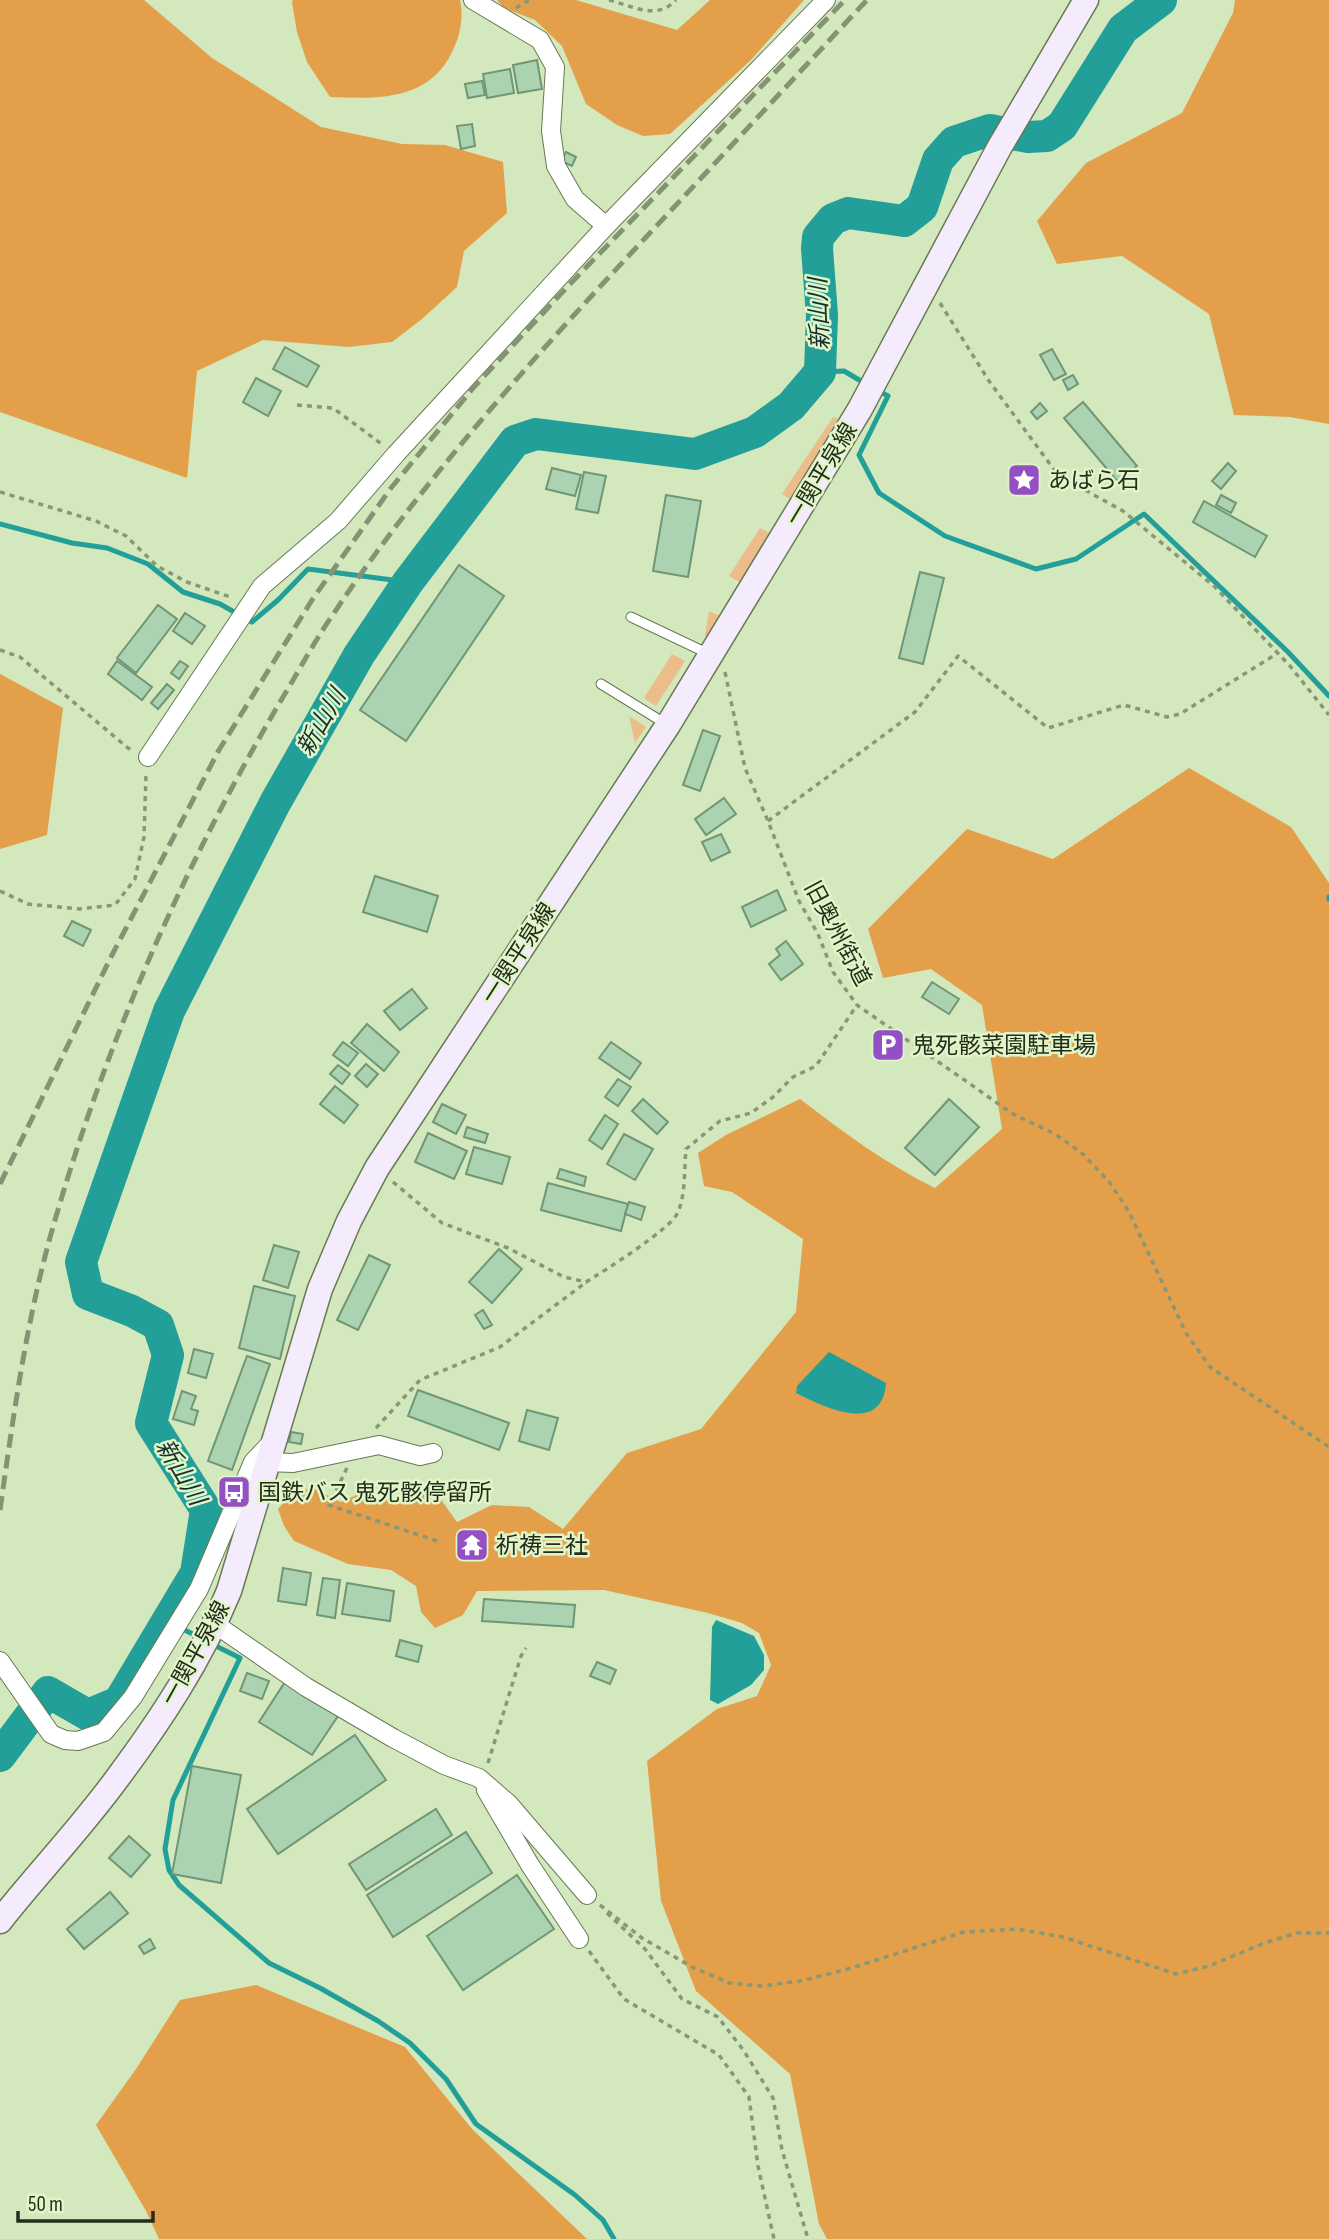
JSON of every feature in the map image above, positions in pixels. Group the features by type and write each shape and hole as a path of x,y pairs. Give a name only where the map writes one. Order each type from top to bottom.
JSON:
{"main road":[{"name":"一関平泉線","path":"5,1915 116,1781 181,1685 215,1624 229,1591 320,1289 349,1221 377,1168 668,725 860,409 999,148 1086,0"}],"street":[{"path":"473,0 540,40 555,67 551,131 556,166 575,199 606,226"},
{"path":"148,757 262,586 338,521 396,454 606,226 826,0"},
{"path":"0,1661 51,1734 65,1740 78,1741 104,1732 133,1697 199,1589 253,1462 270,1452 293,1463 379,1445 420,1456 433,1453"},
{"path":"215,1624 306,1687 393,1738 444,1765 479,1778 509,1804 587,1895"},
{"path":"479,1778 530,1865 579,1939"}],"lane":[{"path":"631,617 714,649"},
{"path":"601,684 668,725"}],"path":[{"path":"610,0 645,11 661,11 676,0"},
{"path":"928,283 989,381 1058,475 1123,511 1215,587 1278,653 1329,715"},
{"path":"297,405 333,408 396,454"},
{"path":"0,492 96,521 126,536 157,566 187,582 251,604"},
{"name":"旧奥州街道","path":"714,649 723,659 745,768 799,901 818,934 833,972 857,1005 1013,1114 1055,1134 1083,1154 1110,1183 1129,1212 1186,1333 1210,1367 1329,1447"},
{"path":"0,650 20,657 128,748 148,757 144,791 144,838 135,879 116,905 79,908 28,904 0,891"},
{"path":"768,821 915,712 958,656 1048,728 1124,705 1167,717 1180,714 1278,653"},
{"path":"437,1541 329,1505 356,1451 420,1380 500,1347 676,1218 681,1205 686,1149 720,1121 751,1113 773,1097 793,1077 816,1066 857,1005"},
{"path":"377,1168 442,1223 508,1248 564,1277 586,1282"},
{"path":"479,1778 488,1763 521,1656 526,1648"},
{"path":"587,1895 642,1938 692,1967 729,1983 762,1986 800,1981 845,1970 964,1932 1017,1928 1063,1937 1176,1974 1209,1966 1297,1933 1329,1933"},
{"path":"587,1895 645,1949 682,1999 718,2017 744,2050 773,2098 782,2150 808,2239"},
{"path":"579,1939 624,1999 719,2055 749,2097 758,2166 774,2239"}],"shaded area":[{"path":"0,0 144,0 212,58 321,127 402,144 445,145 503,162 507,213 464,251 457,287 392,342 349,347 263,340 197,371 187,478 0,412"},
{"path":"293,0 460,0 461,27 455,46 442,68 430,80 416,88 383,97 330,97 307,62 297,32"},
{"path":"497,0 576,0 677,30 710,0 804,0 750,61 670,134 643,136 617,125 586,104 562,46 535,20 504,8"},
{"path":"1235,0 1329,0 1329,424 1290,417 1234,415 1209,314 1122,256 1057,264 1037,221 1086,163 1182,113 1233,13"},
{"path":"833,417 838,419 790,499 782,494"},
{"path":"760,528 771,534 741,583 729,576"},
{"path":"709,611 723,617 709,642 705,635"},
{"path":"672,654 685,661 656,706 644,698"},
{"path":"0,674 63,708 47,835 0,849"},
{"path":"629,716 646,727 635,743"},
{"path":"1189,768 1291,827 1329,883 1329,2239 827,2239 819,2224 790,2074 696,1991 661,1901 647,1761 717,1709 757,1696 771,1665 759,1633 742,1623 708,1613 604,1590 477,1591 463,1615 435,1628 421,1612 416,1586 391,1570 348,1564 294,1541 284,1526 278,1509 295,1490 315,1489 341,1502 359,1494 391,1500 418,1484 436,1493 457,1522 492,1505 529,1507 563,1529 627,1453 701,1429 796,1312 803,1239 732,1192 704,1186 698,1153 726,1135 800,1099 882,1158 935,1188 1002,1129 982,1005 931,969 883,978 868,929 967,829 1053,859"},
{"path":"256,1985 405,2047 472,2129 587,2239 159,2239 146,2211 96,2125 180,2000"}],"water":[{"path":"829,1352 886,1383 882,1399 874,1409 863,1413 850,1413 821,1405 796,1393 797,1386"},
{"path":"716,1620 754,1636 764,1655 764,1670 751,1685 718,1704 710,1700 712,1627"}],"building":[{"path":"537,60 542,89 518,93 513,65"},
{"path":"510,69 514,93 487,98 483,74"},
{"path":"482,81 485,95 468,98 465,84"},
{"path":"472,124 475,146 461,149 457,126"},
{"path":"566,152 576,157 572,166 561,161"},
{"path":"285,347 319,366 307,387 273,369"},
{"path":"1052,349 1066,374 1054,380 1040,355"},
{"path":"1073,375 1078,384 1068,390 1063,380"},
{"path":"256,378 281,391 268,416 243,402"},
{"path":"1083,402 1137,466 1118,482 1064,418"},
{"path":"1040,403 1047,411 1037,419 1031,412"},
{"path":"1228,463 1236,471 1221,489 1212,481"},
{"path":"552,468 581,475 575,496 546,489"},
{"path":"584,472 606,476 598,513 576,509"},
{"path":"666,495 701,501 688,577 653,571"},
{"path":"1221,495 1236,503 1231,513 1216,505"},
{"path":"1204,501 1267,536 1255,557 1193,522"},
{"path":"459,565 504,596 406,741 360,710"},
{"path":"920,572 944,578 923,664 899,658"},
{"path":"158,605 177,619 136,673 117,658"},
{"path":"185,613 205,626 192,644 173,631"},
{"path":"117,661 152,687 142,700 108,674"},
{"path":"180,661 188,666 179,679 171,673"},
{"path":"167,684 174,690 158,709 151,703"},
{"path":"703,730 720,736 700,791 683,785"},
{"path":"724,798 736,814 706,835 695,819"},
{"path":"721,834 730,852 711,861 702,842"},
{"path":"375,876 438,896 427,932 363,912"},
{"path":"777,890 786,910 751,927 742,907"},
{"path":"72,921 91,930 83,946 64,936"},
{"path":"786,941 803,964 781,980 769,964 780,955 776,949"},
{"path":"932,982 959,999 949,1014 922,997"},
{"path":"412,989 427,1008 400,1030 384,1011"},
{"path":"367,1024 399,1052 384,1071 351,1043"},
{"path":"343,1042 358,1053 348,1066 333,1055"},
{"path":"611,1042 641,1063 630,1079 599,1058"},
{"path":"366,1064 378,1074 367,1087 355,1076"},
{"path":"338,1065 350,1074 342,1084 330,1074"},
{"path":"618,1079 631,1087 618,1106 605,1097"},
{"path":"335,1086 358,1105 344,1123 320,1104"},
{"path":"643,1099 668,1122 657,1134 632,1111"},
{"path":"949,1099 979,1127 935,1175 905,1148"},
{"path":"442,1104 466,1115 456,1134 433,1122"},
{"path":"605,1115 618,1124 602,1149 589,1140"},
{"path":"467,1127 488,1134 485,1143 464,1137"},
{"path":"428,1133 467,1151 454,1179 415,1162"},
{"path":"624,1134 653,1149 635,1180 607,1164"},
{"path":"474,1147 510,1157 502,1184 466,1174"},
{"path":"560,1169 586,1177 584,1186 557,1178"},
{"path":"548,1183 628,1204 621,1231 541,1210"},
{"path":"629,1202 645,1207 641,1220 625,1214"},
{"path":"274,1245 299,1252 288,1288 263,1280"},
{"path":"499,1249 522,1269 492,1303 469,1282"},
{"path":"369,1255 390,1265 358,1330 337,1320"},
{"path":"254,1286 295,1296 280,1359 239,1348"},
{"path":"483,1310 492,1325 484,1329 475,1315"},
{"path":"194,1349 213,1354 206,1378 188,1373"},
{"path":"247,1356 270,1364 232,1470 208,1461"},
{"path":"418,1390 509,1423 499,1450 408,1416"},
{"path":"182,1391 196,1396 191,1409 198,1411 194,1425 173,1419"},
{"path":"527,1410 558,1418 549,1450 519,1441"},
{"path":"291,1432 303,1434 301,1444 289,1442"},
{"path":"283,1568 311,1573 306,1605 278,1601"},
{"path":"323,1578 340,1580 335,1618 317,1615"},
{"path":"347,1583 394,1591 390,1621 342,1614"},
{"path":"484,1599 575,1605 573,1627 482,1621"},
{"path":"400,1640 422,1646 418,1662 396,1656"},
{"path":"597,1662 616,1670 610,1684 590,1676"},
{"path":"247,1673 269,1681 262,1699 240,1691"},
{"path":"285,1682 338,1716 312,1755 259,1722"},
{"path":"355,1735 386,1780 278,1854 247,1809"},
{"path":"192,1766 241,1775 221,1883 172,1874"},
{"path":"436,1809 452,1835 366,1890 349,1864"},
{"path":"466,1832 492,1873 393,1937 367,1895"},
{"path":"129,1836 150,1855 131,1877 109,1858"},
{"path":"517,1875 554,1929 463,1990 427,1936"},
{"path":"110,1892 128,1913 84,1949 67,1929"},
{"path":"150,1939 155,1948 144,1954 139,1946"}],"waterway":[{"name":"新山川","path":"0,1756 48,1692 88,1715 119,1702 196,1573 206,1510 151,1423 168,1355 158,1325 132,1311 88,1294 81,1262 169,1011 275,803 359,655 408,582 515,441 536,434 695,454 755,432 791,406 820,372 822,315 818,237 833,219 848,213 904,221 922,207 938,160 954,142 990,130 1028,137 1047,136 1062,126 1123,29 1161,0"},
{"path":"820,372 844,371 866,384"},
{"path":"877,390 888,396 859,455 879,493 945,536 1036,569 1076,559 1144,514 1288,652 1329,696"},
{"path":"0,524 72,543 107,548 148,564 183,592 220,604 252,622 308,569 408,582"},
{"path":"168,1622 199,1637"},
{"path":"210,1643 240,1658 173,1800 165,1849 169,1870 179,1885 269,1963 320,1988 410,2043 446,2079 476,2124 575,2195 603,2220 614,2239"}],"railway":[{"path":"0,1184 112,955 219,750 312,600 391,488 474,387 845,0"},
{"path":"0,1510 22,1364 45,1256 99,1084 152,951 182,886 283,697 320,634 369,563 483,418 606,280 867,0"}],"place":[{"name":"あばら石","path":"1024,480"},
{"name":"鬼死骸菜園駐車場","path":"888,1045"},
{"name":"国鉄バス 鬼死骸停留所","path":"234,1492"},
{"name":"祈祷三社","path":"472,1545"}]}
